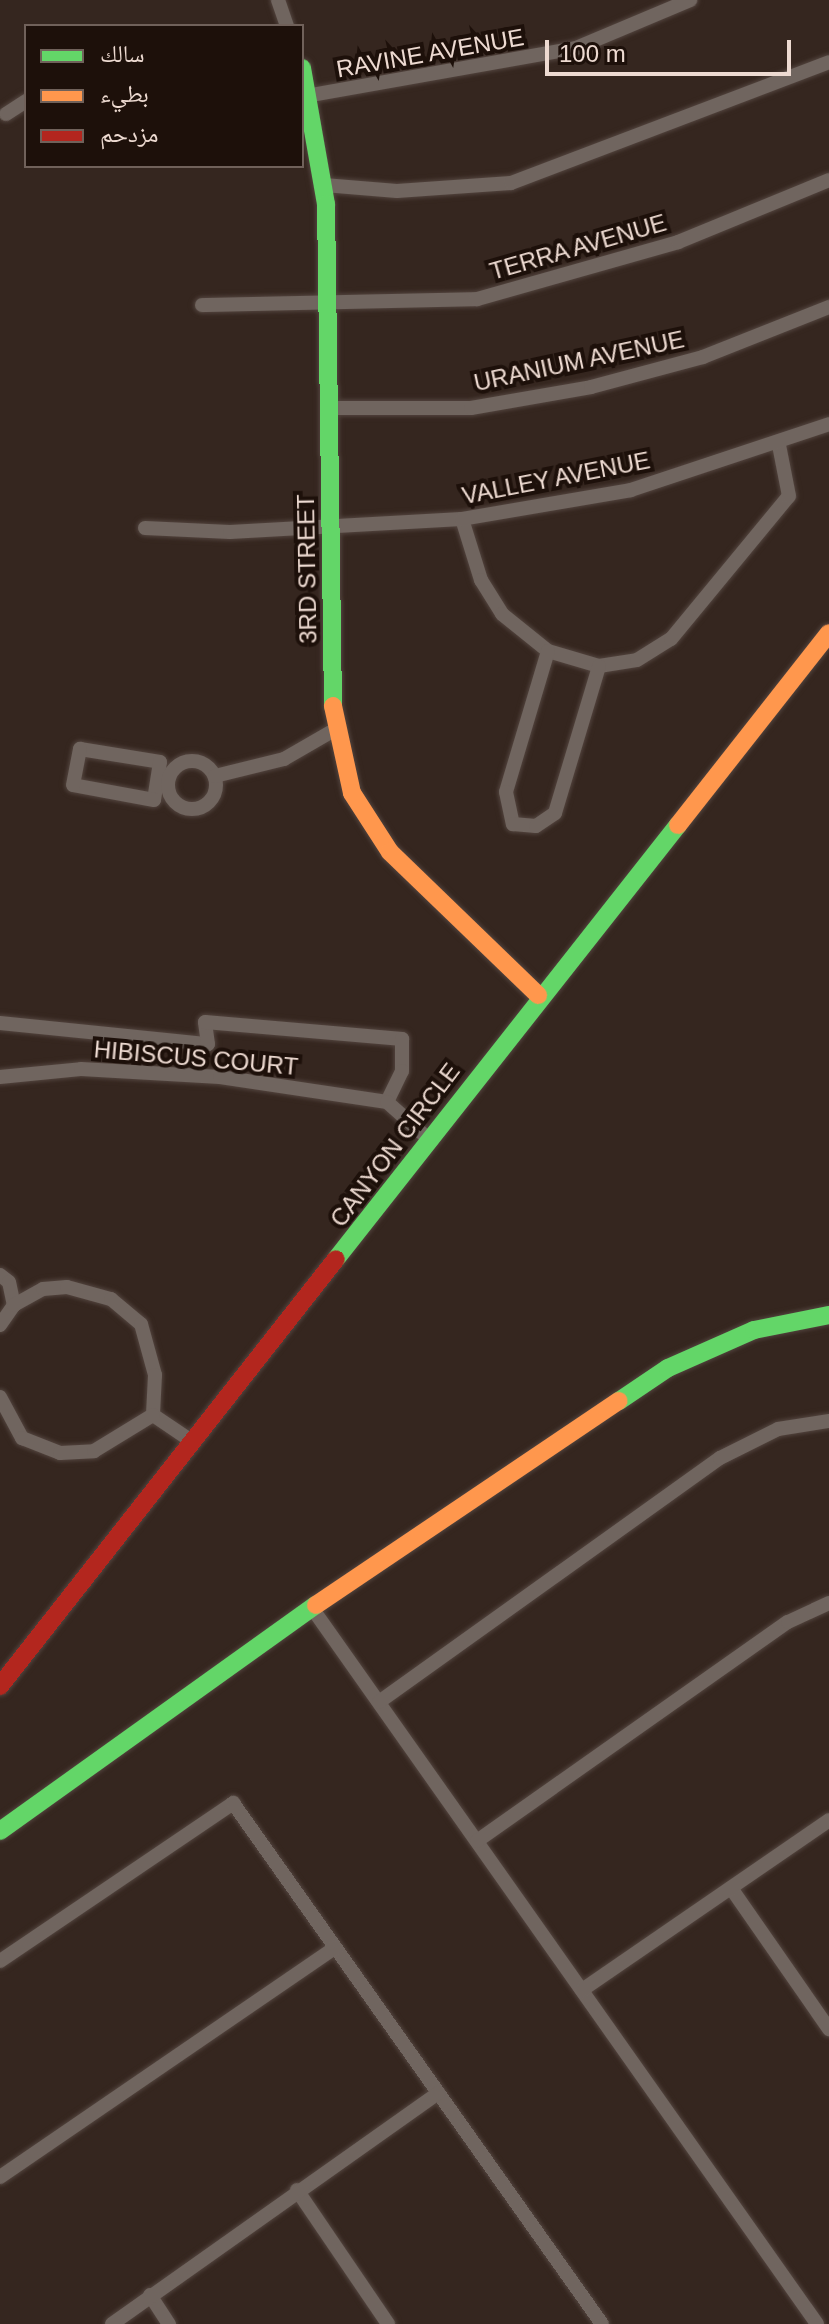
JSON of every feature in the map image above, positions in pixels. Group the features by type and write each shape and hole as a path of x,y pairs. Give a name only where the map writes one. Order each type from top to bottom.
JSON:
{"street":[{"path":"278,0 286,24"},
{"name":"RAVINE AVENUE","path":"307,95 576,48 690,0"},
{"path":"324,185 397,191 511,183 829,62"},
{"name":"3RD STREET","path":"307,95 324,185 336,729 352,793 390,852 538,995"},
{"path":"6,114 24,102"},
{"name":"TERRA AVENUE","path":"202,305 328,305 477,299 678,242 829,180"},
{"name":"URANIUM AVENUE","path":"329,408 471,408 591,387 703,357 829,307"},
{"name":"VALLEY AVENUE","path":"145,528 331,526 462,519 631,490 779,445 829,424"},
{"path":"462,519 481,580 502,614 548,651 599,666 637,660 671,639 768,527 789,496 779,445"},
{"name":"CANYON CIRCLE","path":"0,1686 431,1141 538,995 829,633"},
{"path":"548,651 506,792 513,824 536,826 555,813 599,666"},
{"path":"215,776 211,800 198,809 175,803 162,780 160,762 80,749 73,785 154,800 162,780 189,760 215,776 284,759 336,729"},
{"name":"HIBISCUS COURT","path":"0,1023 208,1044 205,1022 402,1039 402,1071 387,1102 220,1077 81,1069 0,1077"},
{"path":"387,1102 431,1141"},
{"path":"5,1279 43,1289 67,1287 111,1299 141,1324 155,1375 153,1415"},
{"path":"5,1279 14,1305"},
{"path":"0,1325 14,1305 43,1289"},
{"path":"0,1831 312,1608 668,1368 754,1330 829,1315"},
{"path":"0,1397 22,1438 60,1453 94,1451 153,1415"},
{"path":"153,1415 193,1442"},
{"path":"379,1702 720,1458 778,1429 829,1421"},
{"path":"477,1841 788,1622 829,1603"},
{"path":"312,1608 817,2324"},
{"path":"0,1961 233,1803 602,2324"},
{"path":"582,1990 829,1820"},
{"path":"731,1888 829,2029"},
{"path":"0,2177 335,1948"},
{"path":"112,2324 438,2093"},
{"path":"297,2190 388,2324"},
{"path":"150,2295 169,2324"}],"traffic: fast":[{"path":"304,79 326,204 333,706"},
{"path":"336,1259 678,825"},
{"path":"619,1401 668,1368 754,1330 829,1315"},
{"path":"0,1831 316,1605"}],"traffic: slow":[{"path":"678,825 829,633"},
{"path":"333,706 352,793 390,852 538,995"},
{"path":"316,1605 619,1401"}],"traffic: jam":[{"path":"0,1686 336,1259"}]}
